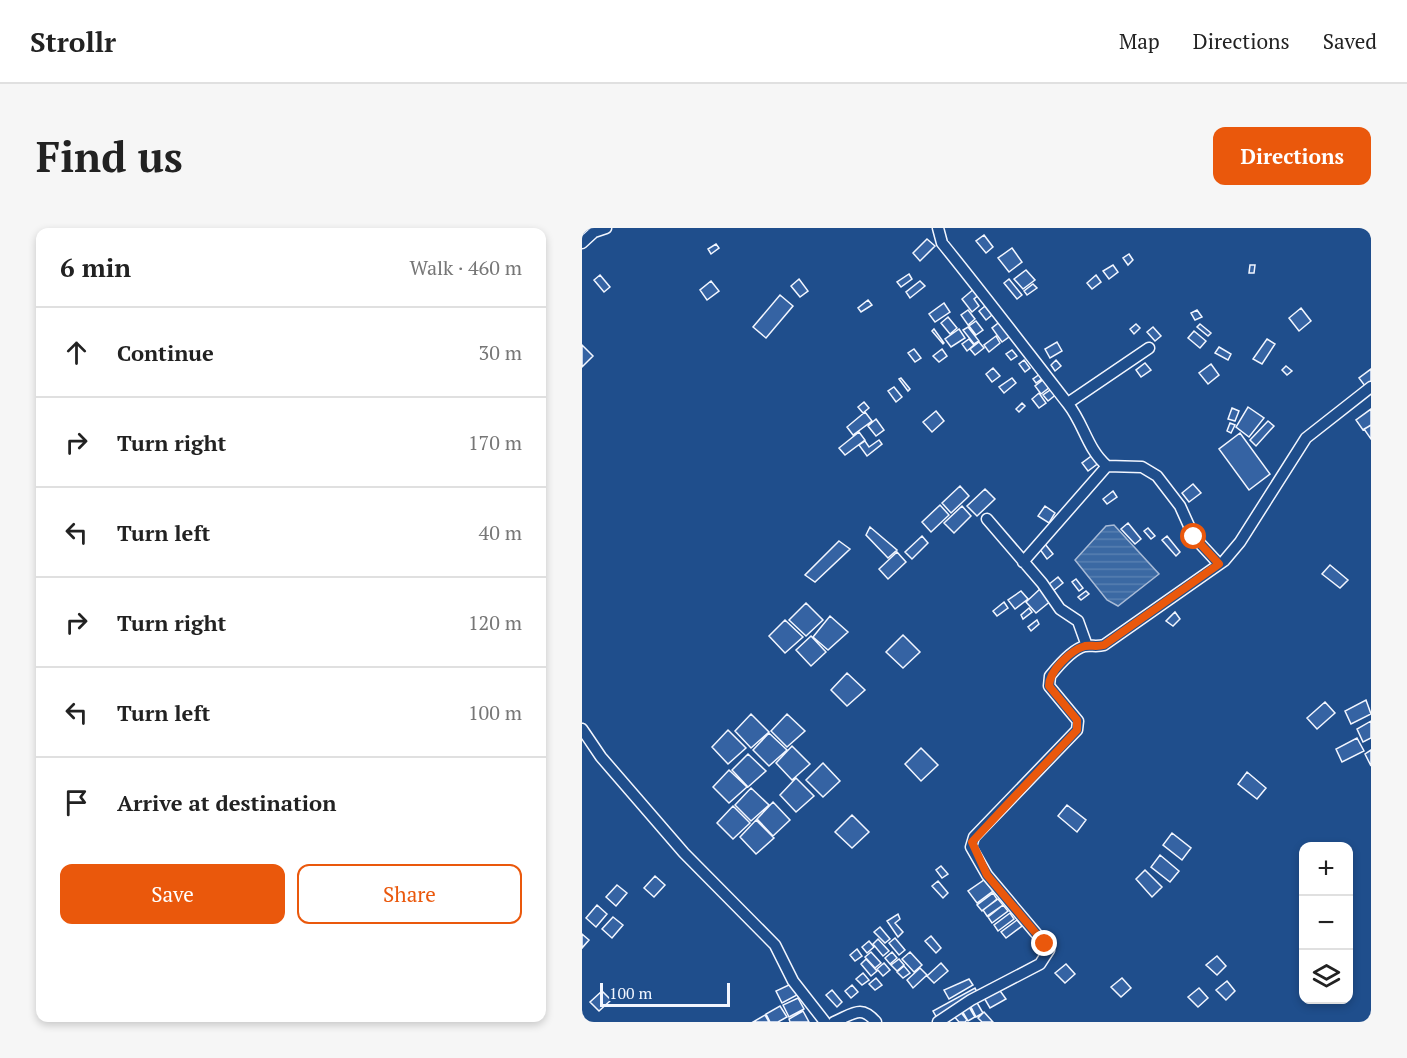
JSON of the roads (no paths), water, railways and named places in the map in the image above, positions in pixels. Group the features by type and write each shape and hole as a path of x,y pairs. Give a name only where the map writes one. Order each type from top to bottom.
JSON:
{"street":[{"path":"582,243 594,232 606,228"},
{"path":"938,228 942,243 1068,403 1096,455 1107,466 1142,467 1157,476 1180,506 1194,537 1219,564"},
{"path":"1068,403 1149,348"},
{"path":"939,1022 971,1000 1040,964 1049,950 987,875 972,842 1025,783 1074,736 1077,720 1055,696 1049,681 1056,668 1078,649 1104,645 1219,564 1240,542 1306,438 1370,392"},
{"path":"1023,562 1107,466"},
{"path":"987,519 1060,609 1078,621 1087,646"},
{"path":"582,729 601,757 684,853 775,945 793,981 825,1022"},
{"path":"834,1022 864,1011 876,1022"}],"water":[{"path":"1114,525 1159,574 1118,606 1107,600 1075,560 1106,526"}]}
